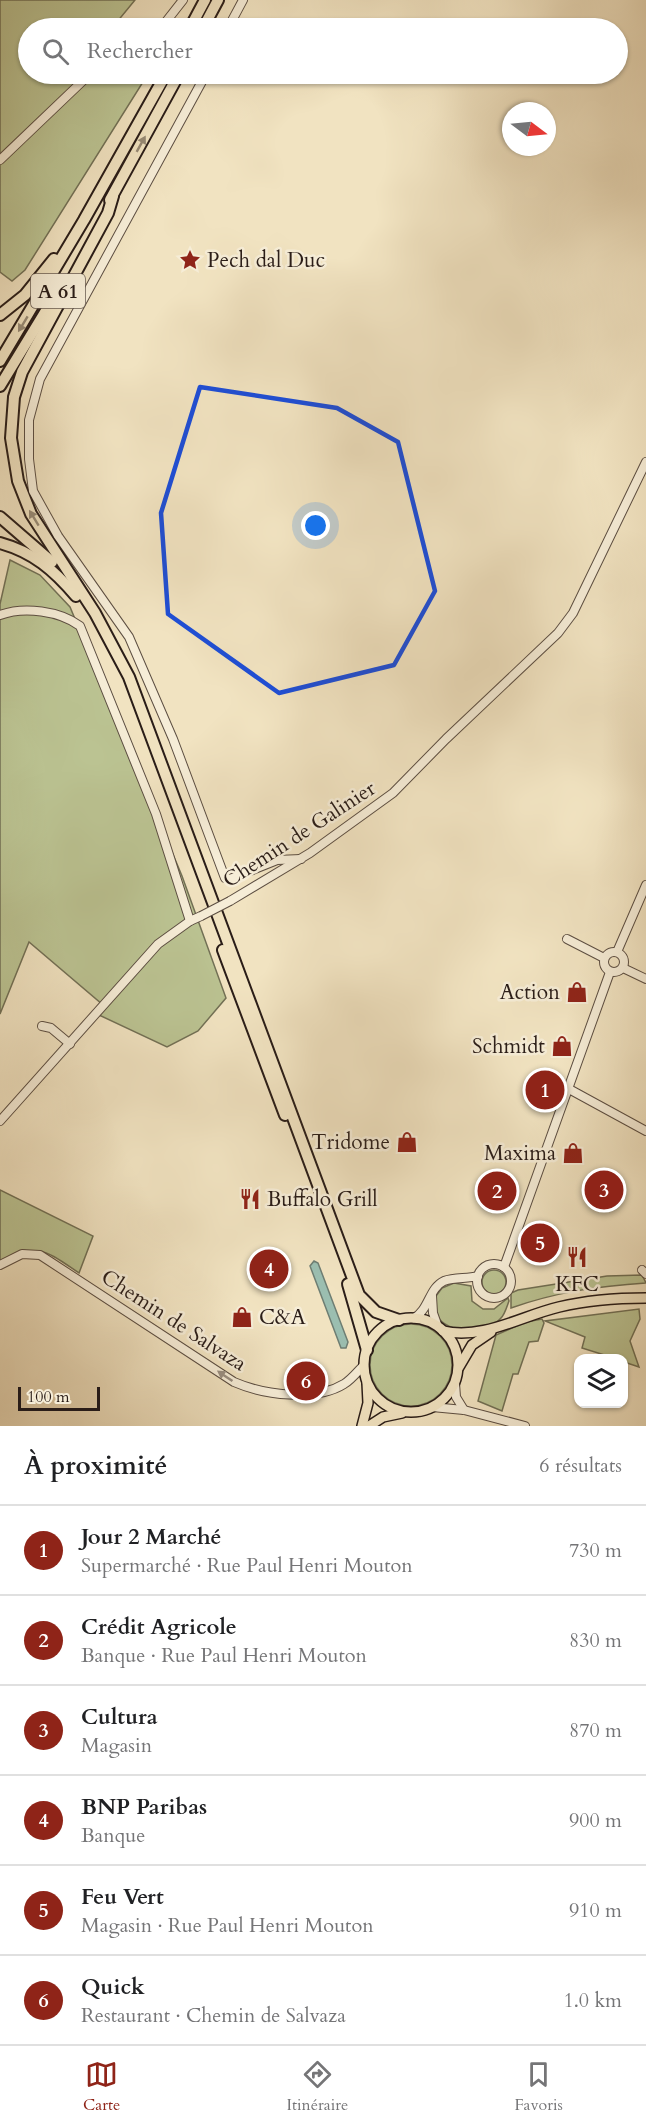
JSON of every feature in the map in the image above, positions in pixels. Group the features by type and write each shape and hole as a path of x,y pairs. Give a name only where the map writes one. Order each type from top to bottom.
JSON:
{"highway":[{"path":"195,18 205,0"},
{"path":"208,18 218,0"},
{"name":"A 61","path":"0,361 84,220 160,84"},
{"name":"A 61","path":"0,386 113,196 174,84"},
{"path":"113,196 108,213 22,372 14,397 11,425 12,451 22,496 111,653 141,725 343,1272 360,1320 367,1350"},
{"path":"0,315 38,281 71,231 84,220"},
{"path":"0,510 23,528 76,590"},
{"path":"0,517 60,570 112,641 129,677 359,1294 376,1312 399,1320"},
{"path":"0,543 29,553 42,561 76,590"}],"main road":[{"path":"362,1426 368,1403 364,1365 367,1350 379,1331 399,1320 414,1318 441,1329 469,1334 500,1326 529,1314 588,1301 646,1298"},
{"path":"369,1426 383,1417 432,1407 446,1397 472,1345 500,1326"},
{"path":"441,1329 455,1348 458,1370"},
{"path":"367,1381 378,1399 387,1406 407,1412"}],"street":[{"path":"169,18 183,0"},
{"path":"233,18 243,0"},
{"path":"0,160 80,84"},
{"path":"201,84 40,380 28,420 33,491 57,536 114,612 141,664 178,750 225,878 230,879 277,860 301,859"},
{"name":"Chemin de Galinier","path":"0,1121 158,944 190,921 230,901 301,859 393,793 446,739 558,633 573,613 646,462"},
{"path":"0,615 14,609 30,611 69,618 80,626 156,814 190,921"},
{"path":"617,952 646,885"},
{"path":"567,939 604,958"},
{"path":"604,958 612,952 617,952"},
{"path":"604,958 604,966 610,972 617,972 623,968 624,960 617,952"},
{"path":"623,968 646,979"},
{"path":"502,1266 569,1089 610,972"},
{"path":"42,1026 51,1028 70,1044"},
{"path":"569,1089 646,1131"},
{"name":"Chemin de Salvaza","path":"0,1265 22,1254 40,1255 234,1382 268,1394 331,1390 345,1383 364,1365"},
{"path":"414,1318 422,1312 442,1282 478,1276 486,1266 502,1266"},
{"path":"467,1279 478,1285 489,1297 503,1296 510,1288 512,1281 502,1266"},
{"path":"478,1276 478,1285"},
{"path":"432,1294 433,1313 441,1329"},
{"path":"455,1383 456,1397 468,1411"},
{"path":"432,1407 468,1411 525,1426"}],"highlighted area":[{"path":"200,387 337,408 398,442 435,591 394,665 279,693 168,614 161,513"}],"green space":[{"path":"0,0 135,0 120,18 18,18 18,84 142,84 25,270 12,281 0,272"},
{"path":"10,560 40,575 70,607 182,876 226,998 198,1031 167,1047 99,1015 103,1005 29,942 0,1014 0,604"},
{"path":"0,1190 93,1236 79,1273 41,1251 24,1252 0,1262"},
{"path":"494,1270 503,1273 506,1282 503,1291 494,1294 485,1291 482,1282 485,1273"},
{"path":"642,1275 646,1283 578,1291 511,1308 511,1293 518,1290 607,1276"},
{"path":"454,1283 471,1286 472,1301 483,1309 494,1309 508,1298 505,1312 495,1323 487,1327 468,1330 449,1326 442,1322 436,1313 436,1296 442,1288"},
{"path":"639,1309 640,1319 630,1341 639,1367 628,1363 628,1354 601,1354 582,1348 585,1337 545,1321"},
{"path":"542,1319 544,1323 538,1341 529,1342 518,1374 513,1374 502,1411 478,1401 496,1335 526,1322"},
{"path":"411,1324 427,1327 440,1336 449,1349 452,1365 449,1381 440,1394 427,1403 411,1406 395,1403 382,1394 373,1381 370,1365 373,1349 382,1336 395,1327"}],"shaded area":[{"path":"314,1261 318,1263 348,1342 346,1348 341,1348 310,1266"}],"place":[{"name":"Pech dal Duc","path":"190,260"},
{"name":"Action","path":"577,992"},
{"name":"Schmidt","path":"562,1046"},
{"name":"Jour 2 Marché","path":"545,1090"},
{"name":"Tridome","path":"407,1142"},
{"name":"Maxima","path":"573,1153"},
{"name":"Cultura","path":"604,1190"},
{"name":"Crédit Agricole","path":"497,1191"},
{"name":"Buffalo Grill","path":"250,1199"},
{"name":"Feu Vert","path":"540,1243"},
{"name":"KFC","path":"577,1257"},
{"name":"BNP Paribas","path":"269,1269"},
{"name":"C&A","path":"242,1317"},
{"name":"Quick","path":"306,1381"}]}
